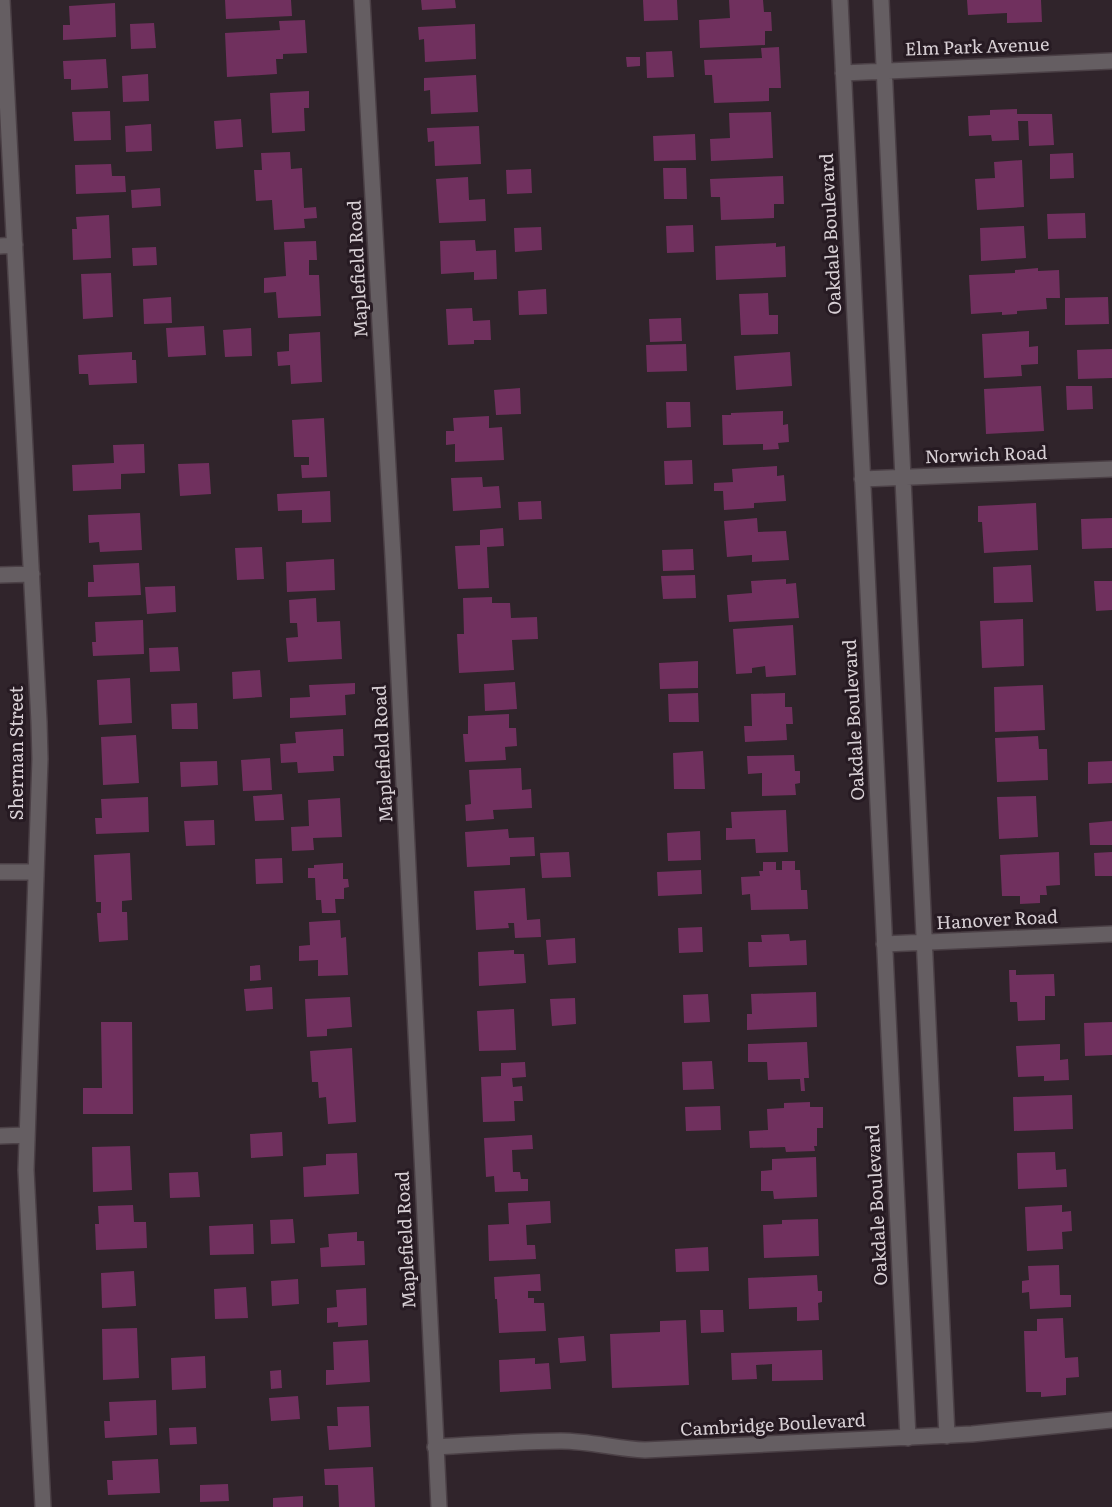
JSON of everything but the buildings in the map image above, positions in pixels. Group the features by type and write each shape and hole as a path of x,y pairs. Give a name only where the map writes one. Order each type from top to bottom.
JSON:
{"street":[{"name":"Sherman Street","path":"2,0 8,245 32,574 40,759 26,1170 44,1507"},
{"name":"Maplefield Road","path":"362,0 393,569 439,1507"},
{"name":"Oakdale Boulevard","path":"840,0 908,1438"},
{"path":"881,0 948,1436"},
{"name":"Elm Park Avenue","path":"843,73 1112,61"},
{"name":"Norwich Road","path":"862,479 1112,469"},
{"path":"0,575 32,574"},
{"path":"0,872 35,872"},
{"name":"Hanover Road","path":"884,944 1112,934"},
{"path":"0,1136 26,1135"},
{"name":"Cambridge Boulevard","path":"435,1447 561,1441 645,1450 948,1436 1112,1420"}]}
